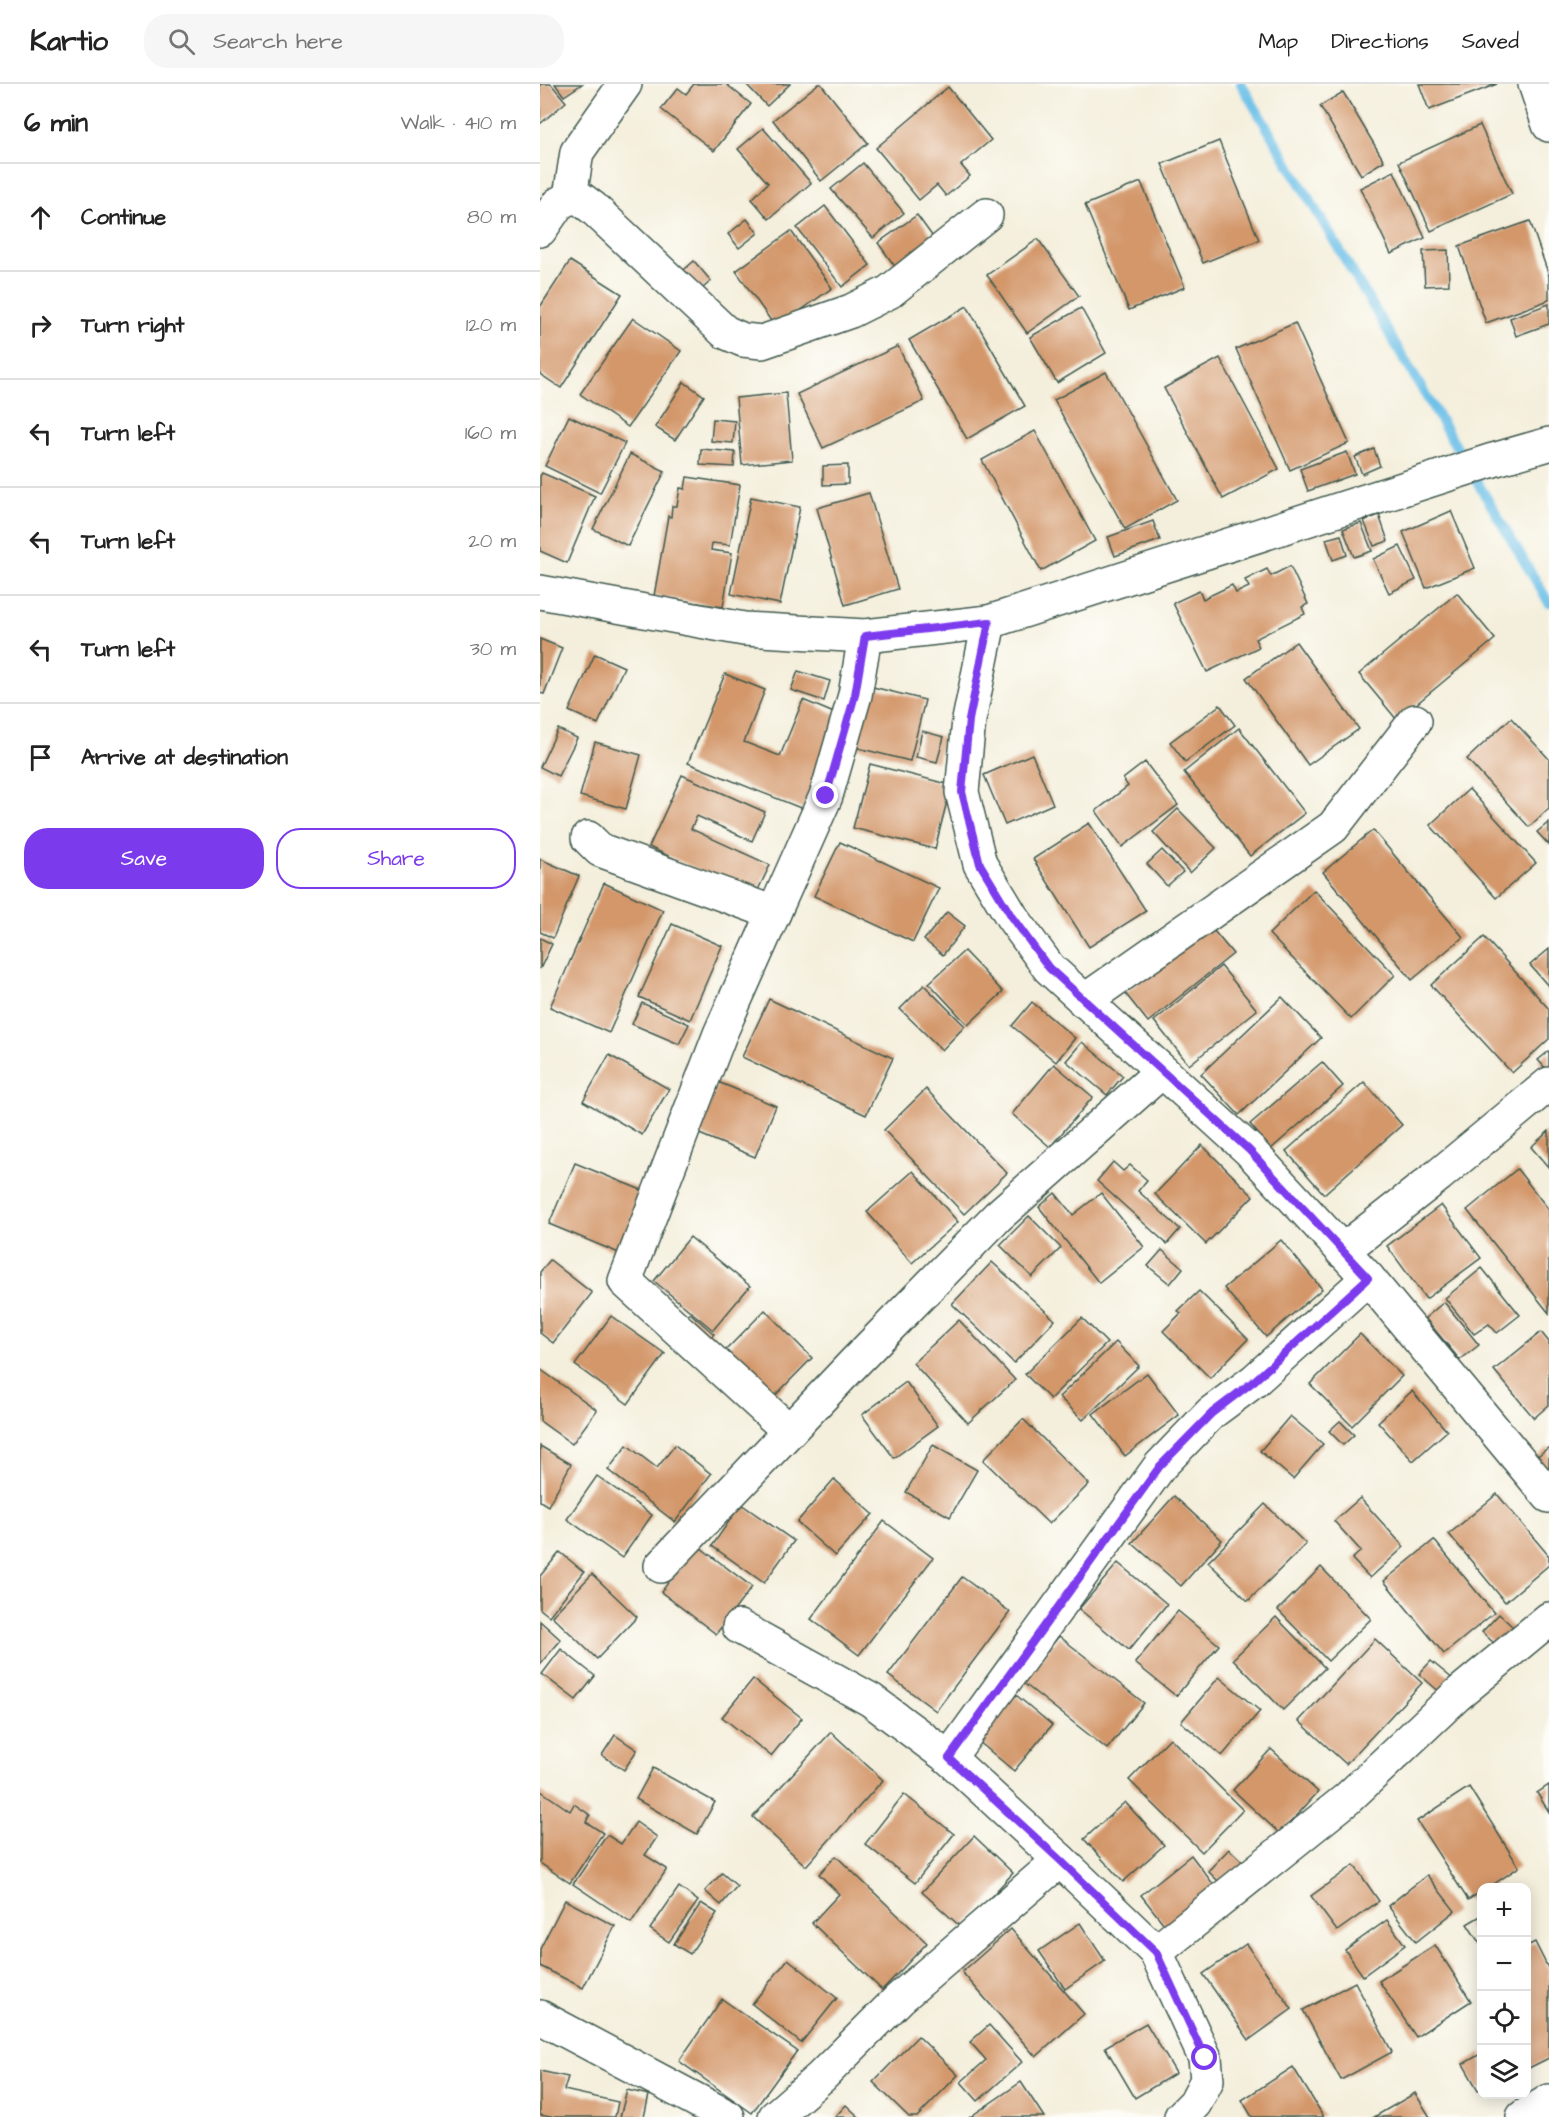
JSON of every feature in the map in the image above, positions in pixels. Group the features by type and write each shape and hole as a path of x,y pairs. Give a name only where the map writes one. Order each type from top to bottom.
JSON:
{"street":[{"path":"570,197 577,152 625,84"},
{"path":"1535,84 1549,125"},
{"path":"540,230 558,204 570,197 581,199 725,332 743,340 762,342 851,311 889,292 986,215"},
{"path":"540,592 744,629 865,636 989,622 1410,486 1549,444"},
{"path":"989,622 969,720 962,792 980,864 1012,917 1049,968 1249,1150 1368,1278 1549,1497"},
{"path":"789,1431 625,1281 720,1034 826,796 855,695 865,636"},
{"path":"1084,1001 1333,827 1415,721"},
{"path":"588,838 600,850 774,913"},
{"path":"661,1566 998,1216 1161,1072"},
{"path":"1342,1251 1549,1084"},
{"path":"949,1758 1160,1466 1212,1413 1254,1381 1368,1278"},
{"path":"1156,1952 1347,1799 1457,1695 1549,1619"},
{"path":"739,1627 871,1700 949,1758 1156,1952 1205,2058 1207,2080 1195,2103 1181,2117"},
{"path":"776,2117 899,1999 1060,1860"},
{"path":"540,2017 728,2117"},
{"path":"1523,2117 1549,2101"}],"building":[{"path":"540,84 551,84 566,102 540,124"},
{"path":"555,84 582,84 564,96"},
{"path":"694,84 726,84 751,104 714,151 661,109 678,88 686,94"},
{"path":"746,84 790,84 767,106"},
{"path":"821,84 868,143 821,181 773,120"},
{"path":"1419,84 1497,84 1429,110"},
{"path":"948,87 991,140 961,165 970,176 946,196 937,185 919,200 876,148"},
{"path":"1343,92 1384,161 1361,175 1320,106"},
{"path":"1480,125 1512,194 1431,231 1399,162"},
{"path":"763,128 811,183 769,219 752,199 768,183 738,149"},
{"path":"1219,141 1259,240 1203,263 1162,164"},
{"path":"863,163 904,213 873,238 831,189"},
{"path":"1394,171 1425,238 1391,254 1360,188"},
{"path":"1141,182 1185,287 1129,310 1085,205"},
{"path":"825,206 870,265 842,287 797,228"},
{"path":"917,215 938,244 899,272 878,243"},
{"path":"747,219 758,233 739,248 728,234"},
{"path":"1530,221 1549,276 1549,300 1486,323 1459,246"},
{"path":"791,231 832,288 776,328 736,271"},
{"path":"1038,239 1079,296 1027,333 987,275"},
{"path":"1448,250 1449,285 1425,286 1423,251"},
{"path":"570,261 622,294 561,388 540,374 540,307"},
{"path":"694,261 711,281 695,295 678,275"},
{"path":"1549,304 1549,324 1516,336 1510,318"},
{"path":"967,306 1025,406 967,439 909,340"},
{"path":"1081,308 1106,353 1057,383 1030,337"},
{"path":"633,318 681,351 628,427 580,394"},
{"path":"1295,323 1349,443 1290,470 1236,349"},
{"path":"898,346 924,401 823,448 797,394"},
{"path":"1220,358 1279,469 1223,499 1164,388"},
{"path":"1106,372 1177,500 1125,529 1054,400"},
{"path":"684,382 704,396 675,440 655,427"},
{"path":"786,393 792,460 742,465 736,398"},
{"path":"569,416 625,443 600,493 545,466"},
{"path":"713,419 735,421 733,443 711,441"},
{"path":"1035,431 1095,541 1041,571 982,460"},
{"path":"701,449 735,452 734,467 700,465"},
{"path":"1374,449 1380,466 1362,474 1355,457"},
{"path":"1347,452 1355,474 1308,491 1300,469"},
{"path":"630,454 665,471 628,546 593,529"},
{"path":"848,465 848,484 823,485 823,466"},
{"path":"542,473 595,496 567,563 540,551 540,476"},
{"path":"687,477 740,485 730,545 712,543 711,550 732,553 723,607 654,596 668,516 671,517 672,506 677,506 680,488 685,489"},
{"path":"869,493 898,589 845,605 817,508"},
{"path":"751,497 800,507 780,604 731,594"},
{"path":"1451,511 1475,568 1426,588 1403,532"},
{"path":"1379,515 1388,541 1374,546 1364,521"},
{"path":"1153,521 1160,540 1115,556 1108,537"},
{"path":"1361,523 1372,551 1354,557 1343,529"},
{"path":"1341,535 1347,555 1333,560 1326,539"},
{"path":"1400,546 1416,580 1389,593 1373,559"},
{"path":"1290,566 1308,604 1302,607 1305,614 1255,639 1259,647 1207,672 1173,603 1199,591 1203,599 1232,585 1236,593 1249,587 1245,580 1267,569 1271,576"},
{"path":"1457,593 1495,639 1397,720 1359,674"},
{"path":"540,639 562,648 544,694 540,693"},
{"path":"1296,642 1359,729 1308,765 1246,678"},
{"path":"595,654 624,667 598,724 569,711"},
{"path":"798,671 830,681 824,701 791,690"},
{"path":"725,674 765,690 744,742 780,756 803,700 841,716 803,809 688,763"},
{"path":"869,686 925,700 910,761 854,747"},
{"path":"1220,705 1235,725 1185,762 1170,742"},
{"path":"1511,718 1549,759 1549,808 1529,827 1467,759"},
{"path":"1239,728 1305,813 1250,856 1184,772"},
{"path":"558,729 577,738 558,776 540,767"},
{"path":"922,731 944,737 937,762 916,757"},
{"path":"595,742 641,755 626,809 580,796"},
{"path":"1032,754 1053,804 1005,825 984,775"},
{"path":"1145,762 1178,805 1122,847 1096,811 1128,786 1123,779"},
{"path":"870,764 951,785 935,849 853,828"},
{"path":"682,775 765,812 752,841 697,816 691,829 770,865 755,896 649,847"},
{"path":"1469,789 1536,863 1496,898 1430,825"},
{"path":"1178,809 1216,848 1190,873 1153,832"},
{"path":"1549,822 1549,845 1537,832"},
{"path":"1089,823 1146,911 1089,947 1033,859"},
{"path":"1373,830 1463,937 1412,980 1323,872"},
{"path":"840,842 939,888 913,942 814,896"},
{"path":"1162,850 1183,872 1167,886 1147,864"},
{"path":"540,859 579,876 553,938 540,932"},
{"path":"604,883 663,910 609,1033 550,1007"},
{"path":"1314,890 1395,975 1351,1019 1269,934"},
{"path":"947,912 965,926 943,955 924,940"},
{"path":"672,924 722,946 690,1020 639,997"},
{"path":"1209,925 1233,954 1148,1022 1125,993"},
{"path":"1484,937 1549,1009 1549,1039 1512,1073 1431,985"},
{"path":"540,938 552,944 540,969"},
{"path":"1549,949 1549,987 1530,965"},
{"path":"964,951 1003,992 968,1025 929,983"},
{"path":"1221,966 1257,1010 1189,1065 1154,1021"},
{"path":"924,985 965,1026 942,1050 900,1009"},
{"path":"1282,997 1321,1038 1239,1115 1201,1074"},
{"path":"769,999 893,1058 866,1115 742,1057"},
{"path":"1032,1002 1075,1038 1056,1062 1012,1026"},
{"path":"642,1003 689,1024 679,1044 632,1024"},
{"path":"1082,1042 1123,1076 1107,1095 1066,1061"},
{"path":"1549,1051 1549,1072 1538,1060"},
{"path":"609,1055 669,1089 642,1135 583,1101"},
{"path":"1322,1062 1343,1086 1271,1149 1250,1124"},
{"path":"1054,1064 1093,1097 1050,1147 1012,1114"},
{"path":"718,1082 776,1106 755,1157 697,1133"},
{"path":"1364,1082 1402,1125 1324,1194 1286,1151"},
{"path":"926,1089 1007,1173 964,1214 884,1130"},
{"path":"1549,1131 1549,1168 1531,1147"},
{"path":"1202,1145 1253,1196 1206,1244 1155,1194"},
{"path":"1113,1162 1123,1171 1130,1165 1147,1180 1138,1191 1180,1229 1167,1244 1097,1181"},
{"path":"575,1163 644,1191 619,1253 549,1224"},
{"path":"1517,1169 1549,1210 1549,1313 1467,1210"},
{"path":"913,1171 958,1222 912,1263 867,1212"},
{"path":"1055,1193 1073,1215 1101,1193 1144,1247 1099,1283 1039,1207"},
{"path":"1441,1205 1481,1258 1426,1299 1387,1246"},
{"path":"1029,1216 1061,1248 1032,1277 1000,1245"},
{"path":"690,1237 750,1286 713,1330 654,1281"},
{"path":"1281,1240 1322,1289 1266,1337 1224,1288"},
{"path":"1162,1250 1183,1268 1170,1284 1148,1266"},
{"path":"550,1260 592,1293 553,1343 540,1333 540,1272"},
{"path":"992,1262 1055,1320 1014,1363 952,1304"},
{"path":"1482,1268 1520,1315 1497,1333 1489,1324 1474,1334 1445,1298"},
{"path":"1199,1291 1248,1339 1210,1378 1163,1331 1181,1313 1178,1311"},
{"path":"1444,1302 1479,1345 1460,1360 1425,1318"},
{"path":"765,1310 812,1358 770,1401 723,1353"},
{"path":"690,1313 714,1334 703,1345 679,1324"},
{"path":"611,1316 665,1354 628,1404 575,1365"},
{"path":"1082,1318 1107,1343 1050,1399 1025,1374"},
{"path":"959,1320 1015,1380 968,1423 913,1363"},
{"path":"1541,1332 1549,1342 1549,1405 1534,1418 1494,1370"},
{"path":"1360,1334 1402,1376 1352,1426 1310,1384"},
{"path":"1116,1342 1139,1366 1083,1420 1059,1397"},
{"path":"540,1369 597,1410 572,1444 540,1421"},
{"path":"1147,1373 1179,1415 1125,1456 1093,1414"},
{"path":"906,1382 938,1426 894,1458 862,1415"},
{"path":"1412,1391 1447,1431 1413,1461 1378,1422"},
{"path":"1290,1416 1323,1444 1293,1479 1260,1451"},
{"path":"1023,1419 1089,1484 1049,1524 983,1460"},
{"path":"1340,1421 1354,1435 1343,1445 1329,1431"},
{"path":"627,1445 657,1468 675,1445 711,1474 675,1522 608,1470"},
{"path":"933,1445 977,1470 950,1517 906,1492"},
{"path":"540,1446 571,1464 548,1506 540,1501"},
{"path":"1549,1447 1549,1477 1534,1459"},
{"path":"597,1476 652,1515 622,1558 567,1519"},
{"path":"834,1479 873,1514 835,1556 797,1522"},
{"path":"1497,1494 1549,1556 1549,1565 1505,1602 1449,1534"},
{"path":"1174,1496 1222,1540 1181,1586 1132,1543"},
{"path":"1360,1498 1404,1547 1370,1578 1352,1559 1361,1551 1334,1521"},
{"path":"741,1504 794,1541 764,1583 712,1546"},
{"path":"1265,1504 1306,1544 1248,1601 1208,1562"},
{"path":"884,1521 933,1558 859,1655 811,1619"},
{"path":"1434,1540 1494,1613 1444,1654 1384,1581"},
{"path":"697,1545 752,1587 716,1634 661,1592"},
{"path":"560,1552 584,1572 549,1616 540,1609 540,1576"},
{"path":"1118,1563 1167,1604 1129,1650 1079,1609"},
{"path":"1321,1567 1371,1619 1328,1661 1278,1610"},
{"path":"592,1574 637,1617 597,1659 552,1616"},
{"path":"962,1577 1010,1612 936,1711 888,1675"},
{"path":"1178,1611 1219,1645 1176,1696 1135,1663"},
{"path":"1499,1614 1514,1628 1497,1646 1482,1632"},
{"path":"1276,1617 1325,1668 1283,1710 1233,1659"},
{"path":"540,1621 561,1640 540,1664"},
{"path":"1059,1636 1144,1703 1107,1749 1022,1682"},
{"path":"1375,1639 1422,1683 1346,1764 1299,1721"},
{"path":"561,1649 595,1676 576,1700 542,1674"},
{"path":"1431,1661 1454,1680 1442,1694 1419,1674"},
{"path":"1219,1677 1260,1711 1222,1756 1181,1722"},
{"path":"753,1679 802,1718 771,1756 722,1717"},
{"path":"1016,1695 1052,1725 1014,1771 978,1741"},
{"path":"831,1732 883,1780 806,1866 753,1817"},
{"path":"615,1735 637,1750 624,1770 602,1755"},
{"path":"1170,1738 1243,1810 1202,1852 1129,1780"},
{"path":"1271,1749 1318,1792 1280,1834 1233,1790"},
{"path":"653,1768 715,1802 697,1834 636,1799"},
{"path":"1549,1785 1549,1812 1537,1793"},
{"path":"1469,1787 1519,1867 1495,1883 1477,1883 1477,1894 1468,1900 1417,1821"},
{"path":"541,1791 570,1811 574,1804 590,1815 586,1822 603,1833 570,1883 540,1863"},
{"path":"904,1794 954,1834 915,1883 865,1844"},
{"path":"1125,1802 1164,1845 1123,1882 1084,1839"},
{"path":"636,1822 657,1837 645,1855 667,1869 631,1923 573,1884 607,1835 621,1844"},
{"path":"974,1836 1013,1873 962,1928 922,1892"},
{"path":"1229,1849 1247,1866 1226,1889 1208,1871"},
{"path":"1191,1855 1217,1889 1167,1928 1141,1895"},
{"path":"836,1856 927,1943 882,1990 812,1923 839,1894 819,1874"},
{"path":"1354,1865 1379,1901 1337,1931 1311,1896"},
{"path":"722,1873 737,1886 721,1905 705,1891"},
{"path":"1427,1875 1455,1911 1416,1942 1388,1906"},
{"path":"679,1887 698,1901 669,1942 650,1929"},
{"path":"565,1900 615,1926 583,1988 540,1966 540,1949"},
{"path":"701,1903 717,1913 690,1954 674,1944"},
{"path":"1477,1918 1477,1939 1467,1924"},
{"path":"1387,1920 1405,1945 1363,1976 1345,1950"},
{"path":"1080,1923 1105,1961 1065,1989 1039,1951"},
{"path":"1011,1929 1084,2014 1036,2057 962,1972"},
{"path":"1535,1942 1549,1970 1549,2058 1531,2067 1531,1991 1531,1944"},
{"path":"1246,1944 1292,2009 1249,2040 1203,1974"},
{"path":"1435,1945 1471,2001 1416,2037 1379,1981"},
{"path":"788,1959 837,1998 801,2043 752,2004"},
{"path":"1355,1982 1392,2052 1341,2080 1303,2010"},
{"path":"722,1999 797,2051 752,2113 679,2061"},
{"path":"1146,2023 1176,2073 1135,2098 1105,2047"},
{"path":"989,2025 1022,2062 978,2101 961,2082 986,2060 970,2042"},
{"path":"918,2036 958,2075 917,2117 909,2117 873,2082"},
{"path":"1477,2056 1477,2088 1463,2064"},
{"path":"1293,2067 1324,2117 1252,2117 1242,2100"},
{"path":"540,2071 568,2077 564,2090 618,2102 615,2117 540,2115"},
{"path":"1021,2082 1044,2117 970,2117"},
{"path":"627,2090 649,2095 644,2117 620,2117"},
{"path":"1415,2093 1430,2117 1374,2117"},
{"path":"846,2105 859,2117 835,2117"}],"waterway":[{"path":"1241,84 1549,603"}],"route":[{"path":"826,796 855,695 865,636 989,622 969,720 962,792 980,864 1012,917 1049,968 1249,1150 1368,1278 1254,1381 1212,1413 1160,1466 949,1758 1156,1952 1205,2058"}]}
